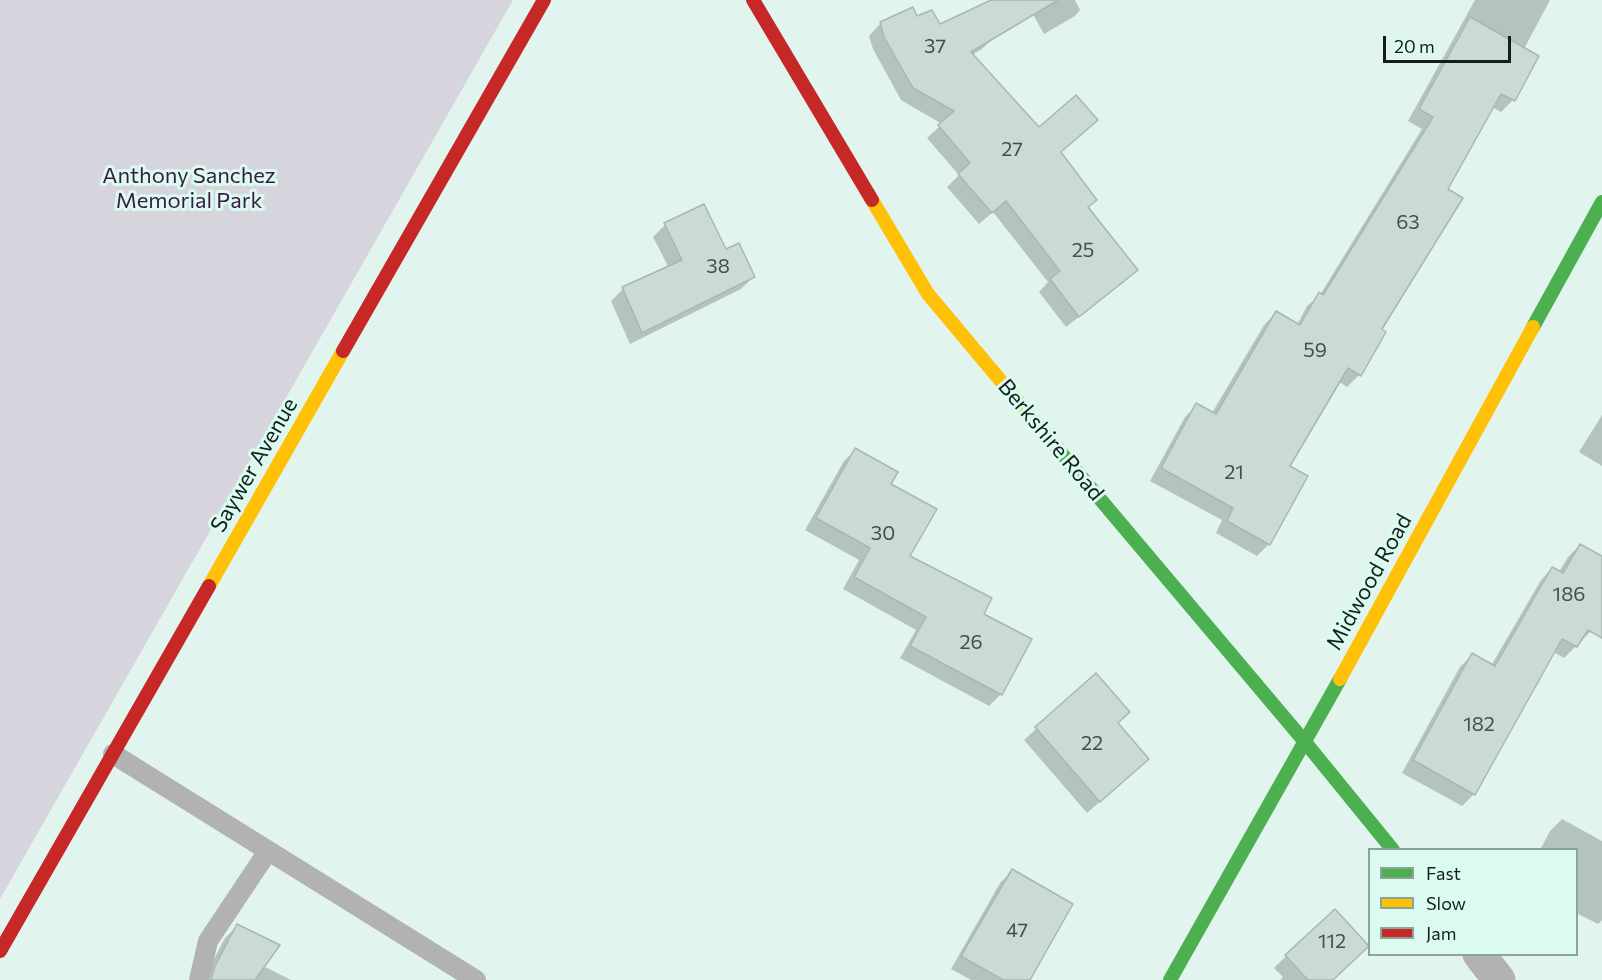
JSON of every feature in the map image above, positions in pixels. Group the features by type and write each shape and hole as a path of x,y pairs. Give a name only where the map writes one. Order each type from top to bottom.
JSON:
{"street":[{"name":"Saywer Avenue","path":"0,951 544,0"},
{"name":"Berkshire Road","path":"753,0 928,294 1392,848"},
{"name":"Midwood Road","path":"1170,980 1599,215"},
{"path":"1481,956 1499,980"}],"lane":[{"path":"113,754 476,980"},
{"path":"199,980 208,941 267,851"}],"green space":[{"name":"Anthony Sanchez Memorial Park","path":"0,0 513,0 0,899"}],"building":[{"path":"991,0 1058,0 971,52 1039,127 1076,95 1098,120 1061,152 1097,200 1088,207 1138,270 1079,317 1050,279 1060,271 1006,201 992,213 958,174 970,163 938,125 954,111 913,88 884,37 880,22 913,7 917,16 932,10 940,24"},
{"path":"1470,17 1539,56 1515,101 1501,94 1448,189 1463,198 1382,329 1386,332 1361,376 1348,368 1290,466 1308,476 1270,545 1227,521 1233,508 1161,468 1196,403 1216,414 1276,311 1300,325 1319,292 1323,295 1433,117 1419,109"},
{"path":"704,204 726,249 739,243 755,277 642,333 622,287 682,260 664,223"},
{"path":"855,448 898,472 891,484 937,509 910,556 992,598 984,614 1032,639 1002,695 910,646 926,617 854,577 870,548 816,518"},
{"path":"1580,544 1602,556 1602,638 1588,630 1577,647 1562,639 1475,795 1413,760 1472,653 1495,666 1552,567 1563,573"},
{"path":"1096,673 1130,712 1118,723 1149,759 1100,802 1035,727"},
{"path":"1012,869 1073,904 1030,980 1003,980 961,956"},
{"path":"1335,909 1368,945 1333,980 1308,980 1285,955"},
{"path":"237,924 280,945 255,980 211,980 215,966"}],"traffic: fast":[{"path":"1533,327 1602,202"},
{"path":"1057,448 1391,848"},
{"path":"1170,980 1340,679"}],"traffic: slow":[{"path":"872,200 928,294 1057,448"},
{"path":"1340,679 1533,327"},
{"path":"209,586 343,351"}],"traffic: jam":[{"path":"343,351 544,0"},
{"path":"753,0 872,200"},
{"path":"0,951 209,586"}]}
